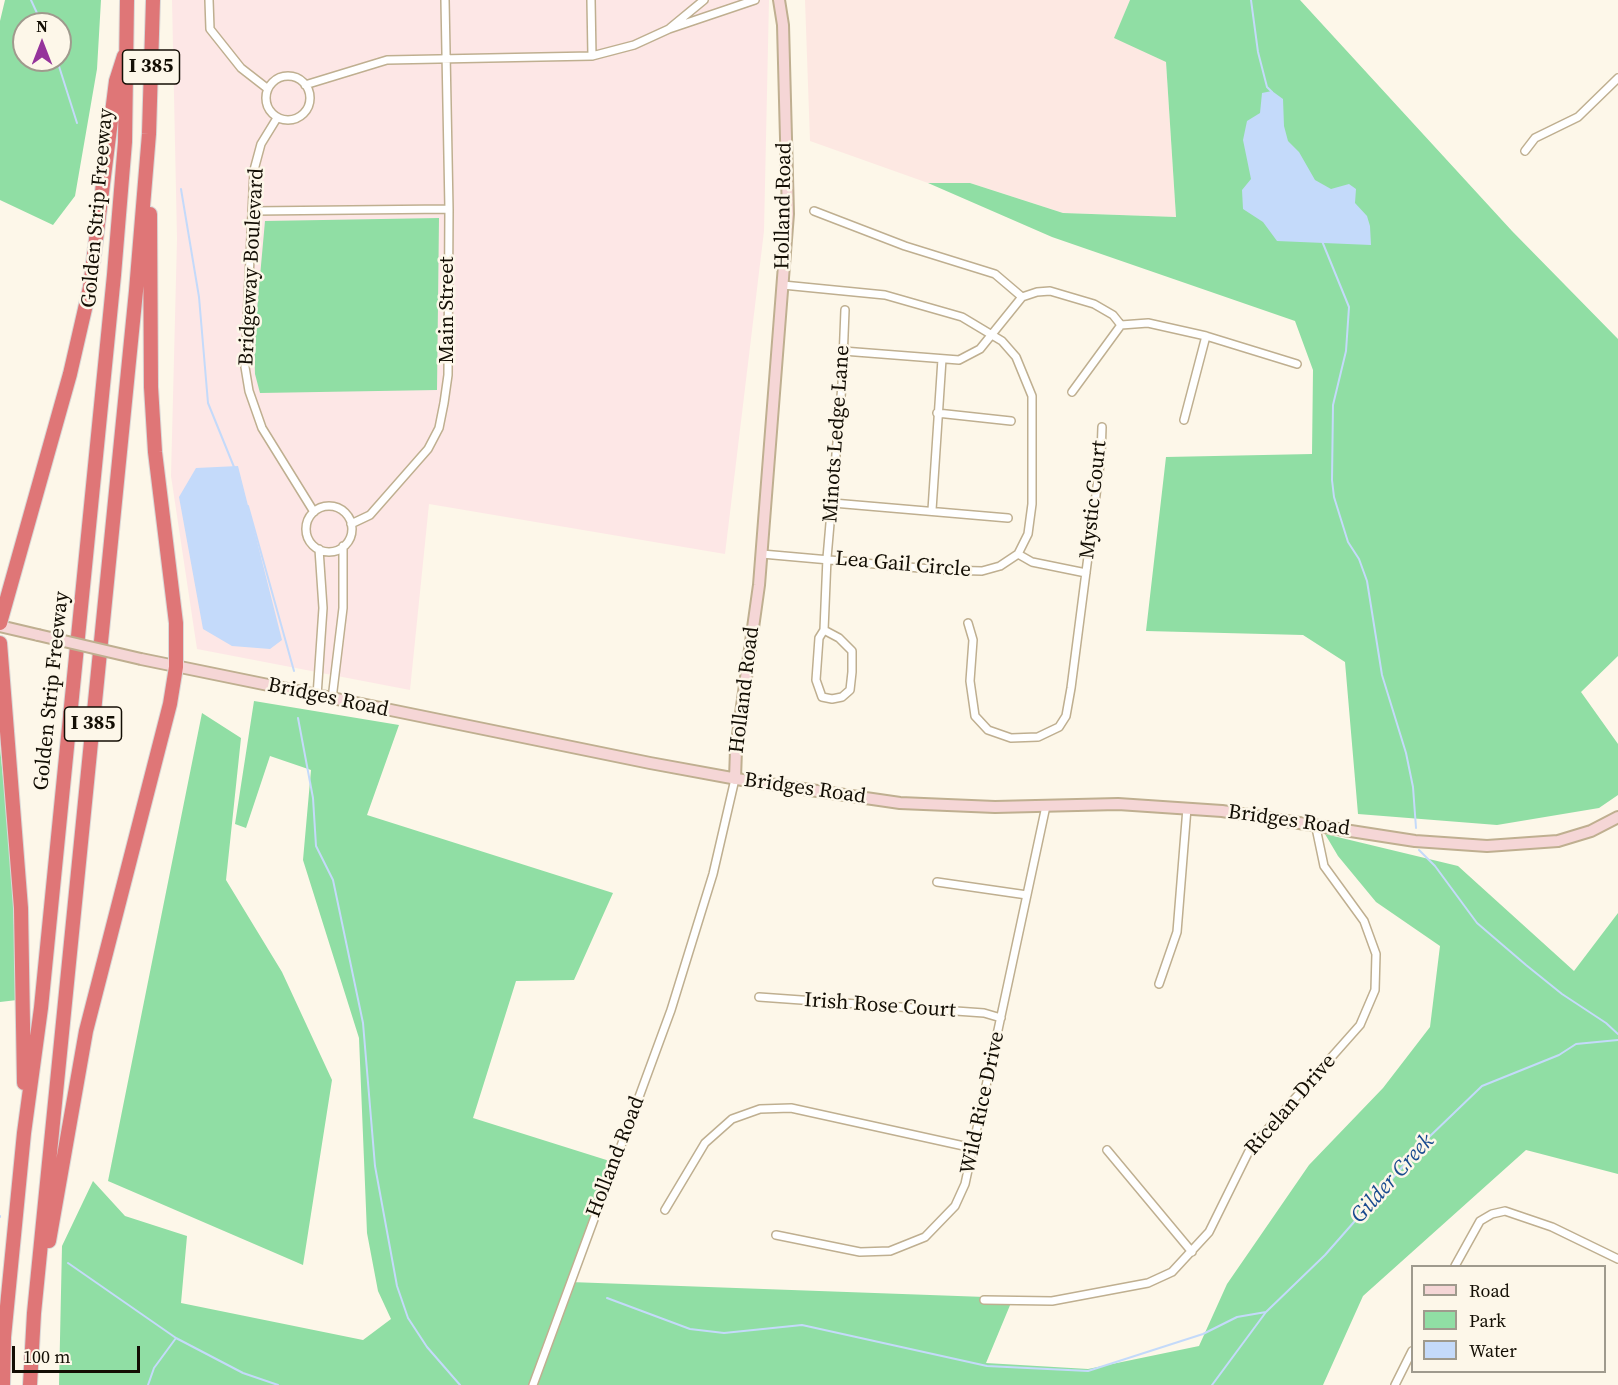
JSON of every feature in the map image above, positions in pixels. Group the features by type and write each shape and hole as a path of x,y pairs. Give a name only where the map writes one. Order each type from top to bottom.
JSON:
{"highway":[{"name":"Golden Strip Freeway","path":"3,1385 4,1336 24,1133 41,1008 108,343 125,142 127,0"},
{"name":"Golden Strip Freeway","path":"30,1385 34,1313 130,354 149,134 153,0"},
{"path":"0,625 70,374 90,286 116,81 127,45"},
{"path":"34,1313 54,1215 86,1031 170,705 176,667 176,623 154,452 151,387 149,134"},
{"path":"0,642 21,908 24,1133"}],"main road":[{"name":"Holland Road","path":"735,778 736,749 762,554 788,214 783,25 779,0"},
{"name":"Bridges Road","path":"0,625 176,667 316,696 735,778 900,803 953,806 1118,804 1187,808 1315,823 1415,841 1513,846 1566,839 1592,831 1618,817"}],"street":[{"path":"209,0 210,29 241,68 268,89"},
{"name":"Main Street","path":"351,524 370,514 418,463 439,428 448,375 449,209 445,0"},
{"path":"591,0 592,56"},
{"path":"669,29 704,0"},
{"path":"305,85 387,60 592,56 634,45 669,29 755,0"},
{"path":"285,76 300,80 305,85 310,99 305,113 292,120 277,118 268,108 268,89 278,78 285,76"},
{"path":"1525,151 1535,138 1578,117 1618,78"},
{"name":"Bridgeway Boulevard","path":"277,118 261,144 254,170 244,343 249,391 262,428 314,512"},
{"path":"253,211 449,209"},
{"path":"814,211 914,249 995,274 1022,297"},
{"path":"783,285 885,295 962,317 990,333 1016,357 1032,396 1032,513 1028,534 1018,554 1050,567 1086,573"},
{"path":"843,351 959,360 980,349 990,333 1022,297 1050,291 1104,309 1113,315 1121,326"},
{"name":"Minots Ledge Lane","path":"824,630 839,638 852,651 850,690 842,697 832,699 822,697 816,680 819,638 824,630 845,310"},
{"path":"1072,392 1121,326 1148,323 1206,336 1297,364"},
{"path":"1184,420 1206,336"},
{"path":"932,510 942,359"},
{"path":"937,413 1011,421"},
{"name":"Mystic Court","path":"968,623 973,640 970,681 975,716 988,730 1011,738 1038,737 1059,727 1065,716 1086,573 1101,456 1102,427"},
{"path":"833,502 1008,518"},
{"path":"316,696 323,608 319,549 307,534 307,524 314,512 323,507 334,507 347,515 351,524 351,534 343,546 343,608 332,699"},
{"path":"319,549 329,551 343,546"},
{"name":"Lea Gail Circle","path":"762,554 968,572 1000,566 1018,554"},
{"name":"Holland Road","path":"532,1385 671,1010 713,874 735,778"},
{"name":"Wild Rice Drive","path":"776,1235 860,1252 890,1251 913,1244 938,1227 955,1206 965,1184 1046,806"},
{"path":"1159,984 1177,932 1187,808"},
{"name":"Ricelan Drive","path":"984,1300 1052,1301 1148,1283 1172,1272 1209,1232 1250,1149 1356,1031 1373,998 1377,969 1372,940 1360,915 1324,866 1315,823"},
{"path":"937,882 1027,895"},
{"name":"Irish Rose Court","path":"759,997 984,1013 1001,1018"},
{"path":"665,1210 705,1143 732,1119 760,1109 791,1108 973,1148"},
{"path":"1107,1150 1192,1252"},
{"path":"1456,1265 1480,1221 1492,1214 1505,1211 1552,1227 1618,1259"},
{"path":"1395,1385 1411,1355"}],"shaded area":[{"path":"172,0 769,0 764,231 725,554 429,504 410,690 197,649 171,476 177,239"},
{"path":"805,0 1130,0 1115,37 1166,62 1176,217 1063,213 970,183 928,183 810,141"}],"green space":[{"path":"5,0 101,0 97,69 75,196 53,225 0,200 0,21"},
{"path":"1130,0 1300,0 1512,231 1618,339 1618,656 1581,692 1618,744 1618,795 1599,808 1497,825 1358,814 1345,662 1303,635 1146,631 1166,457 1312,454 1313,370 1295,321 1052,237 928,183 970,183 1063,213 1176,217 1166,62 1114,38"},
{"path":"439,218 437,390 260,393 255,374 254,343 265,221"},
{"path":"254,701 399,725 367,815 613,893 574,980 516,981 473,1118 616,1163 570,1282 1013,1298 986,1363 1088,1369 1199,1346 1227,1284 1309,1165 1383,1088 1430,1027 1440,946 1376,902 1338,856 1325,834 1458,866 1574,971 1618,913 1618,1174 1526,1150 1363,1296 1323,1385 59,1385 62,1246 93,1181 125,1216 187,1236 181,1303 363,1340 391,1319 378,1291 367,1233 359,1038 303,860 311,770 270,756 246,828 235,824"},
{"path":"202,713 241,738 226,880 282,972 332,1080 303,1265 108,1181"},
{"path":"0,748 11,852 17,1000 0,1002"}],"water":[{"path":"1272,91 1283,99 1284,126 1288,141 1299,152 1315,180 1331,189 1349,184 1356,189 1355,203 1367,216 1371,245 1277,241 1263,222 1243,209 1242,190 1251,179 1243,140 1247,121 1260,113 1262,93"},
{"path":"238,466 282,640 270,649 232,646 203,629 179,497 196,468"}],"waterway":[{"path":"31,0 36,12"},
{"path":"1251,0 1258,52 1267,87 1272,92"},
{"path":"61,72 77,123"},
{"path":"181,189 199,297 208,403 234,467"},
{"path":"1322,241 1349,307 1346,351 1333,405 1332,480 1334,497 1348,542 1359,559 1367,581 1382,675 1406,753 1413,787 1416,828"},
{"path":"248,506 294,671"},
{"path":"298,718 313,798 316,846 333,880 363,1023 375,1166 397,1286 408,1318 427,1347 460,1385"},
{"path":"1419,850 1435,866 1477,923 1562,994 1606,1023 1618,1034"},
{"name":"Gilder Creek","path":"1212,1385 1266,1312 1325,1255 1427,1139 1482,1086 1559,1055 1576,1044 1618,1040"},
{"name":"Gilder Creek","path":"68,1263 176,1338 243,1373 278,1385"},
{"path":"607,1298 690,1329 724,1333 802,1325 987,1366 1088,1371 1203,1334 1237,1317 1266,1312"},
{"path":"148,1385 154,1368 176,1338"}]}
